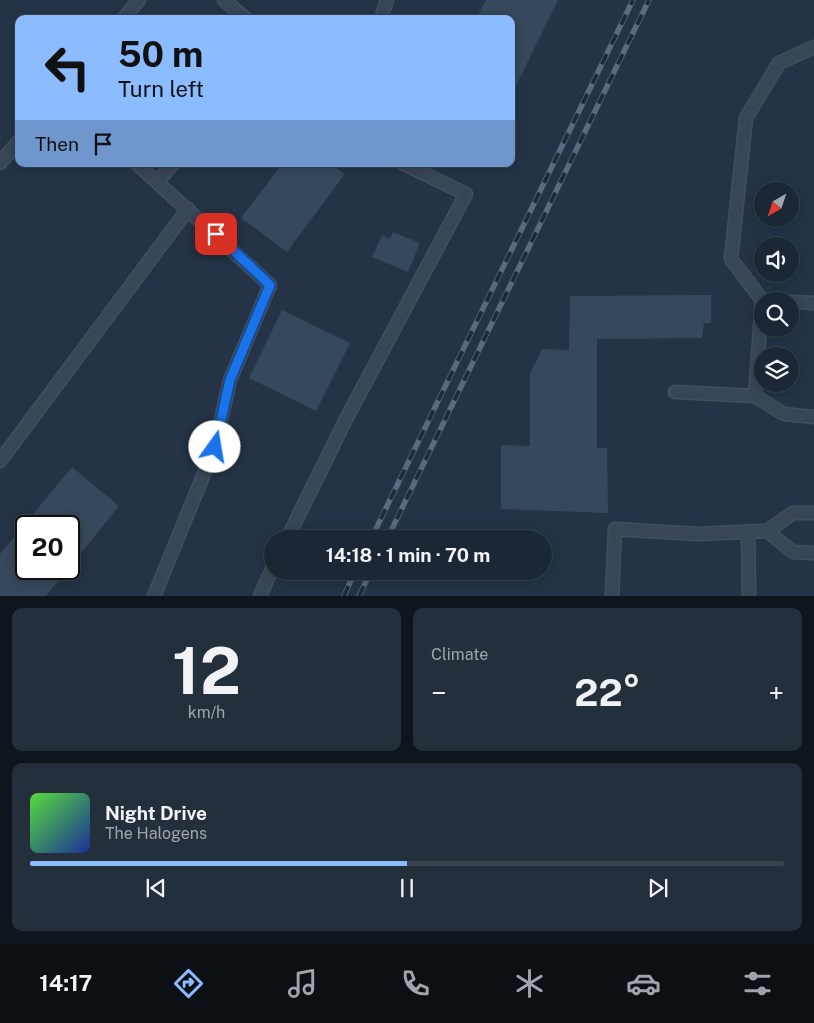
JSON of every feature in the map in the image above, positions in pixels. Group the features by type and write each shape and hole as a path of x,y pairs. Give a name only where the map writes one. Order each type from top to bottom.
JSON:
{"lane":[{"path":"126,15 139,0"},
{"path":"224,0 241,15"},
{"path":"382,15 387,0"},
{"path":"756,292 731,259 746,118 779,63 814,47"},
{"path":"0,163 15,146"},
{"path":"141,167 270,285 230,380 215,447 154,596"},
{"path":"158,181 170,167"},
{"path":"292,530 345,421 466,194 410,167"},
{"path":"1,456 188,209"},
{"path":"799,302 814,303"},
{"path":"755,396 759,337"},
{"path":"676,392 755,396 784,414 814,417"},
{"path":"612,596 615,529 698,534 767,531 793,513 814,513"},
{"path":"767,531 793,552 814,553"},
{"path":"748,532 749,596"},
{"path":"260,596 267,580"}],"building":[{"path":"486,0 558,0 515,88 515,15 478,15"},
{"path":"280,167 335,167 345,174 287,252 241,218"},
{"path":"393,232 420,243 408,272 372,257 382,235 390,239"},
{"path":"711,295 711,323 704,323 702,338 597,339 597,448 607,448 608,513 501,509 501,445 530,446 530,374 542,349 569,350 570,296"},
{"path":"282,310 350,343 316,411 249,378"},
{"path":"72,467 119,506 80,554 80,515 32,515"},
{"path":"15,536 15,580 59,580 46,596 0,596 0,554"}],"railway":[{"path":"375,530 633,0"},
{"path":"391,530 649,0"},
{"path":"344,596 351,580"},
{"path":"359,596 367,580"}],"route":[{"path":"215,447 230,380 270,285 216,234"}]}
